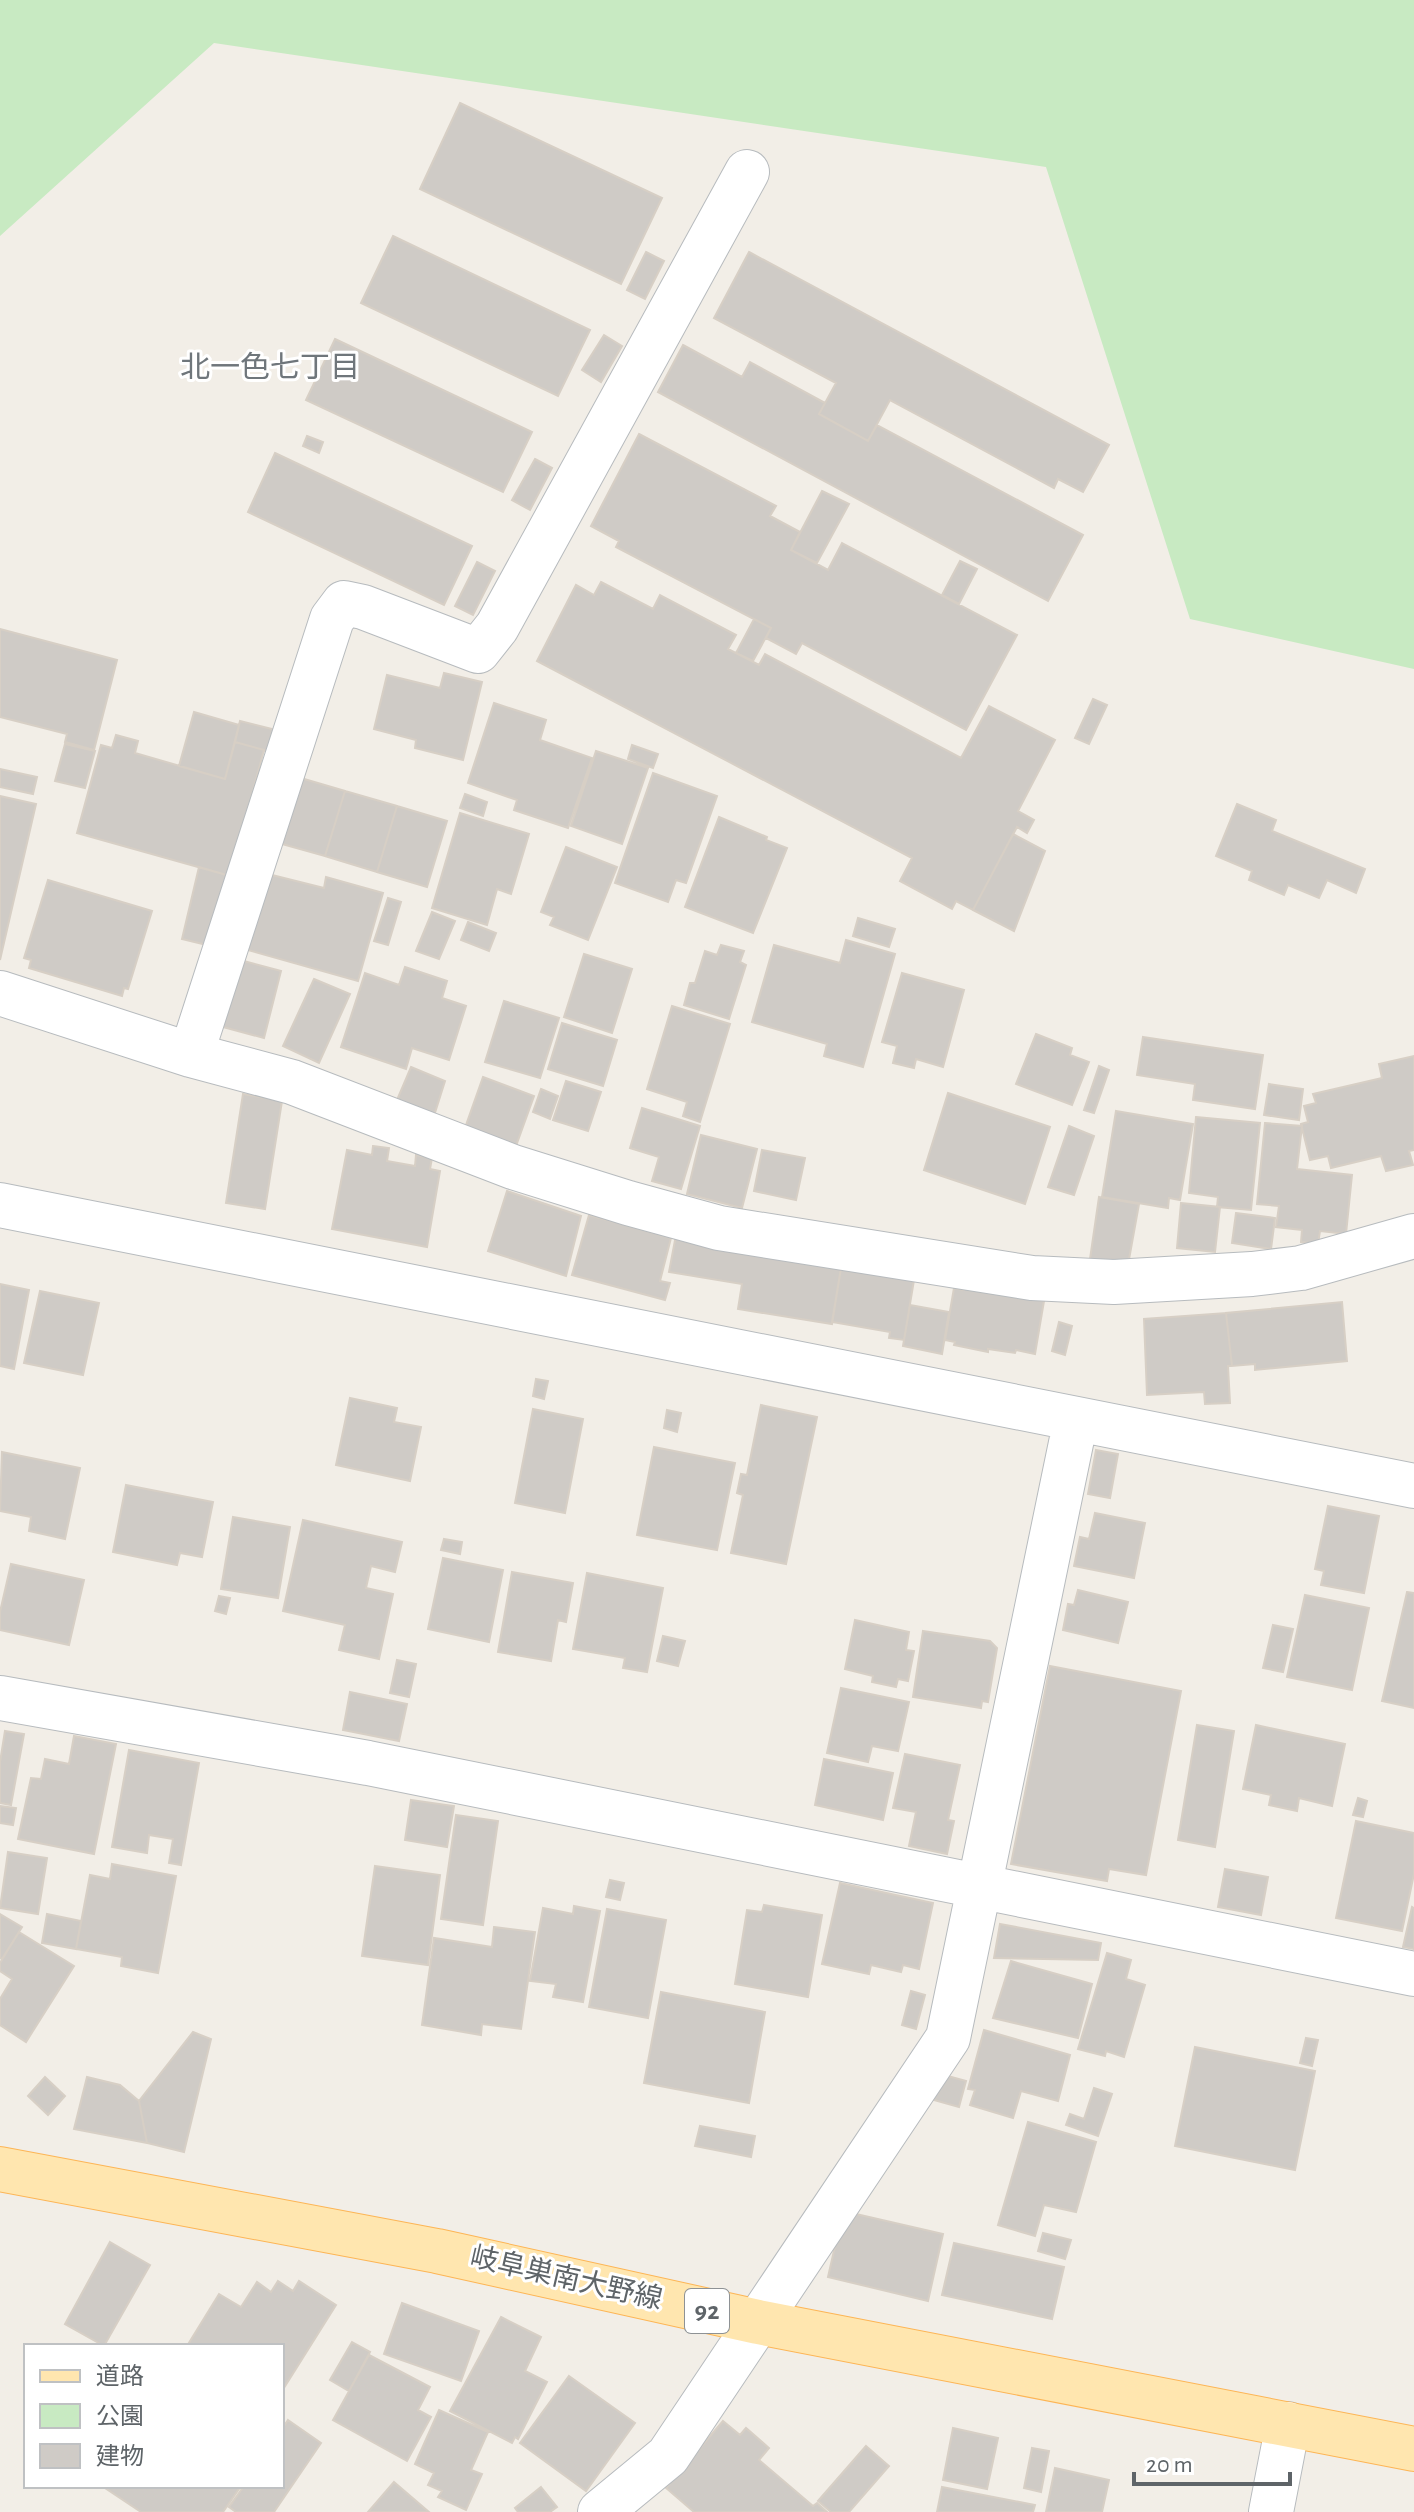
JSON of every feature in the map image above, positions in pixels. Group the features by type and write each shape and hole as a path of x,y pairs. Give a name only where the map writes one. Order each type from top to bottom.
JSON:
{"main road":[{"name":"岐阜巣南大野線","path":"0,2169 437,2251 758,2322 1414,2449"}],"street":[{"path":"191,1055 332,619 344,603 363,607 478,651 497,627 747,172"},
{"path":"0,993 191,1055 292,1082 513,1167 719,1228 1032,1278 1114,1282 1301,1268 1414,1236"},
{"path":"0,1205 1414,1486"},
{"path":"600,2512 668,2456 948,2038 1076,1419"},
{"path":"0,1698 368,1763 1414,1974"},
{"path":"1271,2512 1288,2424"}],"green space":[{"path":"0,0 1414,0 1414,669 1190,619 1046,167 214,43 0,236"}],"building":[{"path":"460,103 662,198 621,284 420,189"},
{"path":"393,236 590,330 558,396 361,303"},
{"path":"646,252 664,261 645,299 627,290"},
{"path":"749,252 1109,445 1083,492 1058,479 1054,488 890,400 868,441 819,414 836,383 714,318"},
{"path":"604,335 622,346 601,382 582,370"},
{"path":"335,339 532,432 503,492 306,400"},
{"path":"683,345 742,377 750,362 825,403 819,414 868,441 877,425 1083,535 1048,601 658,392"},
{"path":"639,434 776,506 770,516 800,532 791,550 828,570 842,543 1017,635 966,730 802,643 796,654 766,638 771,628 616,547 619,541 591,526"},
{"path":"307,436 323,442 319,453 303,446"},
{"path":"275,453 472,546 444,605 248,512"},
{"path":"535,459 552,468 530,510 512,500"},
{"path":"822,491 849,504 817,563 791,550"},
{"path":"960,561 977,569 959,604 942,595"},
{"path":"477,562 495,571 473,615 455,606"},
{"path":"601,582 653,609 660,595 736,635 728,649 759,665 765,654 961,758 989,706 1055,740 1018,811 1034,820 1027,833 1017,827 973,910 956,901 952,909 900,881 912,858 537,661 576,585 594,595"},
{"path":"754,619 771,628 753,661 736,653"},
{"path":"0,629 117,660 94,750 65,742 67,734 0,717"},
{"path":"444,673 482,682 463,760 415,748 416,740 374,729 387,675 440,688"},
{"path":"1093,699 1107,705 1089,744 1075,738"},
{"path":"494,703 546,720 540,740 592,758 568,828 514,810 517,800 468,783"},
{"path":"194,712 239,725 225,779 179,766"},
{"path":"240,721 276,730 271,752 235,742"},
{"path":"116,735 138,741 135,753 225,779 235,742 264,750 230,876 77,833 101,745 112,748"},
{"path":"65,744 95,751 85,788 55,781"},
{"path":"632,745 658,754 653,768 628,759"},
{"path":"596,751 648,768 622,844 571,826"},
{"path":"0,769 37,777 33,794 0,787"},
{"path":"653,773 717,796 686,883 676,880 668,902 615,883"},
{"path":"294,776 345,791 325,856 275,842"},
{"path":"345,791 397,806 377,872 325,856"},
{"path":"465,794 487,802 483,816 460,808"},
{"path":"0,796 36,804 0,960"},
{"path":"1237,804 1276,820 1272,831 1365,869 1356,893 1327,880 1319,898 1288,885 1284,895 1249,880 1252,871 1216,856"},
{"path":"397,806 447,821 427,887 377,872"},
{"path":"460,813 529,834 511,894 497,889 487,925 432,908"},
{"path":"719,817 787,848 753,933 685,907"},
{"path":"1013,834 1045,851 1014,931 973,910"},
{"path":"566,847 617,867 588,940 550,925 554,917 541,912"},
{"path":"199,867 230,876 211,946 182,939"},
{"path":"264,873 324,888 326,877 383,893 358,981 241,948"},
{"path":"48,880 152,911 128,989 124,988 122,996 29,968 31,960 24,958"},
{"path":"388,898 401,902 388,945 374,941"},
{"path":"432,912 455,921 439,959 416,951"},
{"path":"858,918 895,929 889,947 853,936"},
{"path":"468,922 496,933 489,951 461,940"},
{"path":"846,940 895,954 863,1067 824,1056 827,1044 752,1022 774,945 840,963"},
{"path":"721,945 744,951 740,962 746,965 729,1019 684,1005 705,951 717,955"},
{"path":"584,954 632,969 612,1033 564,1017"},
{"path":"240,960 281,971 264,1038 223,1027"},
{"path":"405,967 447,981 442,998 466,1006 449,1060 412,1048 406,1069 341,1047 365,973 399,985"},
{"path":"902,973 964,990 943,1067 916,1059 914,1068 893,1063 897,1046 882,1042"},
{"path":"314,979 350,994 319,1063 283,1046"},
{"path":"504,1001 559,1018 540,1078 485,1062"},
{"path":"672,1006 730,1024 700,1122 683,1116 687,1102 647,1089"},
{"path":"562,1023 617,1040 603,1086 548,1069"},
{"path":"1036,1034 1072,1048 1070,1055 1089,1062 1072,1105 1016,1084"},
{"path":"1143,1037 1263,1055 1255,1109 1193,1100 1195,1084 1137,1075"},
{"path":"1414,1056 1414,1150 1409,1151 1413,1165 1386,1171 1381,1156 1331,1168 1328,1156 1310,1160 1301,1124 1308,1122 1304,1106 1316,1103 1313,1094 1382,1078 1379,1064"},
{"path":"1099,1066 1109,1070 1094,1113 1084,1110"},
{"path":"411,1067 445,1081 434,1116 397,1100"},
{"path":"483,1077 534,1096 516,1146 465,1128"},
{"path":"566,1081 601,1092 588,1131 553,1120"},
{"path":"1269,1084 1303,1089 1299,1120 1264,1115"},
{"path":"541,1089 558,1096 550,1119 533,1112"},
{"path":"948,1093 1050,1127 1025,1204 924,1170"},
{"path":"243,1094 282,1101 265,1209 226,1203"},
{"path":"642,1108 700,1126 681,1189 652,1181 659,1157 630,1148"},
{"path":"1116,1111 1193,1124 1180,1200 1169,1198 1168,1208 1102,1197"},
{"path":"1196,1117 1260,1123 1251,1210 1217,1207 1218,1197 1189,1193"},
{"path":"1265,1123 1302,1126 1297,1169 1352,1175 1346,1234 1320,1231 1318,1244 1301,1242 1302,1230 1276,1227 1279,1206 1257,1204"},
{"path":"1069,1126 1094,1136 1074,1195 1048,1187"},
{"path":"701,1135 757,1149 742,1208 687,1194"},
{"path":"373,1146 389,1148 387,1161 415,1166 416,1155 432,1158 430,1169 440,1171 427,1247 332,1229 347,1150 372,1155"},
{"path":"762,1150 805,1158 796,1200 754,1191"},
{"path":"507,1191 581,1216 566,1276 488,1251"},
{"path":"1099,1197 1139,1204 1128,1265 1090,1259"},
{"path":"1181,1203 1220,1207 1215,1252 1177,1248"},
{"path":"1236,1213 1275,1218 1271,1249 1232,1243"},
{"path":"589,1215 671,1238 660,1281 670,1283 665,1300 572,1275"},
{"path":"676,1235 842,1262 832,1324 738,1309 742,1284 669,1272"},
{"path":"842,1262 915,1274 904,1340 889,1338 890,1332 832,1322"},
{"path":"0,1284 29,1290 14,1369 0,1366"},
{"path":"965,1287 1044,1301 1035,1354 1016,1350 1015,1353 988,1349 988,1352 945,1340 954,1288 964,1290"},
{"path":"40,1291 99,1303 83,1375 24,1363"},
{"path":"1342,1302 1347,1361 1255,1370 1255,1364 1232,1366 1226,1313"},
{"path":"910,1305 949,1312 942,1354 903,1346"},
{"path":"1226,1313 1232,1366 1228,1366 1230,1403 1205,1404 1204,1392 1147,1395 1144,1319"},
{"path":"1059,1322 1072,1326 1065,1355 1052,1351"},
{"path":"536,1379 548,1381 544,1399 533,1396"},
{"path":"350,1398 397,1408 394,1422 421,1427 410,1481 336,1465"},
{"path":"761,1405 817,1417 786,1564 731,1553 743,1495 737,1493 741,1474 747,1475"},
{"path":"533,1409 583,1419 565,1513 515,1503"},
{"path":"667,1410 681,1413 677,1432 664,1428"},
{"path":"654,1447 735,1463 717,1550 637,1535"},
{"path":"1096,1450 1118,1454 1110,1498 1088,1494"},
{"path":"2,1452 80,1468 65,1539 29,1531 31,1517 0,1511"},
{"path":"126,1485 213,1502 202,1557 180,1553 177,1565 113,1552"},
{"path":"1328,1506 1379,1516 1364,1593 1321,1585 1324,1571 1315,1569"},
{"path":"1095,1513 1145,1523 1134,1578 1074,1566 1080,1537 1089,1539"},
{"path":"233,1517 290,1527 278,1598 221,1589"},
{"path":"303,1520 402,1542 395,1572 371,1566 366,1588 393,1594 379,1659 339,1650 345,1625 283,1611"},
{"path":"444,1539 462,1542 460,1554 441,1550"},
{"path":"443,1558 503,1570 489,1642 428,1629"},
{"path":"11,1564 84,1580 69,1645 0,1630 0,1612"},
{"path":"512,1572 573,1583 566,1622 558,1620 551,1661 498,1652"},
{"path":"587,1573 663,1588 647,1672 623,1668 625,1658 573,1649"},
{"path":"1078,1590 1128,1602 1118,1643 1063,1630 1068,1604 1074,1605"},
{"path":"1407,1592 1414,1593 1414,1708 1382,1701"},
{"path":"1305,1595 1369,1608 1352,1690 1287,1677"},
{"path":"219,1596 230,1598 226,1614 215,1611"},
{"path":"855,1620 909,1632 906,1650 914,1651 908,1681 898,1679 896,1687 872,1682 873,1676 845,1669"},
{"path":"1273,1625 1293,1629 1283,1672 1263,1668"},
{"path":"923,1631 990,1641 997,1648 988,1702 982,1701 981,1708 913,1697"},
{"path":"663,1636 685,1641 678,1666 657,1661"},
{"path":"397,1660 416,1664 409,1697 390,1693"},
{"path":"1050,1666 1181,1691 1146,1875 1109,1869 1107,1881 1011,1864"},
{"path":"841,1688 909,1702 898,1751 872,1746 868,1762 827,1753"},
{"path":"350,1692 407,1704 399,1741 343,1730"},
{"path":"1197,1725 1234,1731 1215,1847 1178,1840"},
{"path":"1256,1725 1345,1744 1332,1806 1299,1798 1297,1811 1269,1805 1271,1795 1243,1789"},
{"path":"5,1731 24,1734 11,1805 0,1803 0,1762"},
{"path":"74,1736 116,1744 94,1854 18,1839 31,1778 41,1779 45,1759 69,1764"},
{"path":"129,1750 199,1763 181,1865 169,1863 173,1839 149,1835 147,1853 112,1847"},
{"path":"905,1754 960,1765 948,1820 954,1821 947,1854 909,1846 916,1812 893,1808"},
{"path":"824,1759 893,1773 883,1820 815,1805"},
{"path":"1358,1798 1367,1801 1363,1817 1353,1815"},
{"path":"411,1800 454,1806 447,1847 405,1840"},
{"path":"0,1806 16,1808 13,1825 0,1823"},
{"path":"456,1815 498,1821 483,1925 441,1919"},
{"path":"1356,1821 1414,1833 1414,1874 1402,1931 1336,1918"},
{"path":"8,1852 47,1858 38,1914 0,1908"},
{"path":"112,1864 176,1876 158,1973 121,1966 122,1957 76,1949 90,1875 110,1879"},
{"path":"375,1866 440,1875 428,1965 362,1956"},
{"path":"1225,1869 1268,1877 1261,1915 1218,1907"},
{"path":"610,1880 624,1883 620,1900 606,1897"},
{"path":"840,1883 933,1903 919,1969 903,1965 901,1972 871,1965 869,1974 822,1964"},
{"path":"764,1905 822,1915 808,1997 735,1984 747,1910 762,1912"},
{"path":"574,1906 600,1911 583,2002 553,1997 556,1984 530,1981 543,1908 573,1914"},
{"path":"1414,1908 1414,1949 1403,1947"},
{"path":"607,1909 666,1920 648,2018 589,2007"},
{"path":"0,1914 22,1927 2,1959 0,1958"},
{"path":"47,1914 81,1921 76,1949 42,1943"},
{"path":"1000,1924 1101,1943 1098,1960 994,1958"},
{"path":"494,1927 535,1932 521,2029 482,2024 481,2035 422,2025 434,1938 492,1947"},
{"path":"19,1932 74,1966 26,2042 0,2025 0,1999 12,1979 0,1971 0,1963"},
{"path":"1107,1953 1131,1960 1126,1979 1145,1985 1124,2057 1106,2051 1105,2056 1078,2049"},
{"path":"1011,1961 1092,1984 1078,2038 993,2018"},
{"path":"911,1991 925,1995 916,2029 902,2025"},
{"path":"661,1992 765,2012 749,2103 644,2083"},
{"path":"984,2030 1070,2055 1058,2101 1021,2091 1013,2118 970,2105 975,2090 968,2089"},
{"path":"193,2032 211,2039 184,2152 147,2143 139,2101"},
{"path":"1306,2038 1318,2040 1312,2066 1300,2063"},
{"path":"1195,2047 1315,2071 1295,2170 1175,2146"},
{"path":"944,2075 966,2081 959,2107 930,2099"},
{"path":"45,2077 65,2096 48,2115 28,2096"},
{"path":"87,2077 120,2085 139,2101 147,2143 74,2129"},
{"path":"1094,2088 1112,2094 1098,2136 1066,2125 1070,2114 1084,2119"},
{"path":"1028,2122 1096,2142 1076,2212 1044,2205 1035,2236 998,2225"},
{"path":"700,2126 755,2136 751,2157 695,2146"},
{"path":"843,2211 943,2234 928,2301 828,2277"},
{"path":"1043,2233 1071,2240 1065,2259 1038,2251"},
{"path":"110,2242 150,2265 105,2344 65,2324"},
{"path":"954,2243 1064,2267 1052,2319 942,2295"},
{"path":"278,2281 293,2291 299,2281 336,2305 284,2388 284,2344 188,2344 219,2294 241,2307 257,2282 271,2292"},
{"path":"402,2303 479,2331 461,2381 384,2354"},
{"path":"501,2317 541,2337 525,2371 547,2382 518,2439 515,2437 512,2443 450,2411"},
{"path":"352,2342 370,2352 349,2391 330,2380"},
{"path":"369,2355 430,2387 418,2410 431,2417 407,2461 333,2420"},
{"path":"569,2376 635,2423 586,2491 520,2443"},
{"path":"439,2410 488,2432 471,2470 482,2474 466,2510 438,2497 442,2491 428,2485 434,2473 415,2464"},
{"path":"288,2420 321,2443 274,2512 236,2512 229,2507 243,2488 284,2488 284,2426"},
{"path":"723,2421 740,2435 746,2428 769,2448 759,2460 813,2506 817,2503 827,2512 694,2512 666,2488"},
{"path":"953,2428 998,2438 987,2489 943,2480"},
{"path":"866,2446 889,2466 849,2512 831,2512 818,2501"},
{"path":"1032,2448 1049,2451 1041,2492 1024,2488"},
{"path":"1055,2468 1109,2480 1102,2512 1046,2512"},
{"path":"394,2482 429,2512 368,2512"},
{"path":"541,2487 557,2507 550,2512 518,2512 515,2508"},
{"path":"942,2487 1035,2505 1033,2512 937,2512"},
{"path":"105,2488 240,2488 223,2512 141,2512"}],"district":[{"name":"北一色七丁目","path":"270,368"}]}
